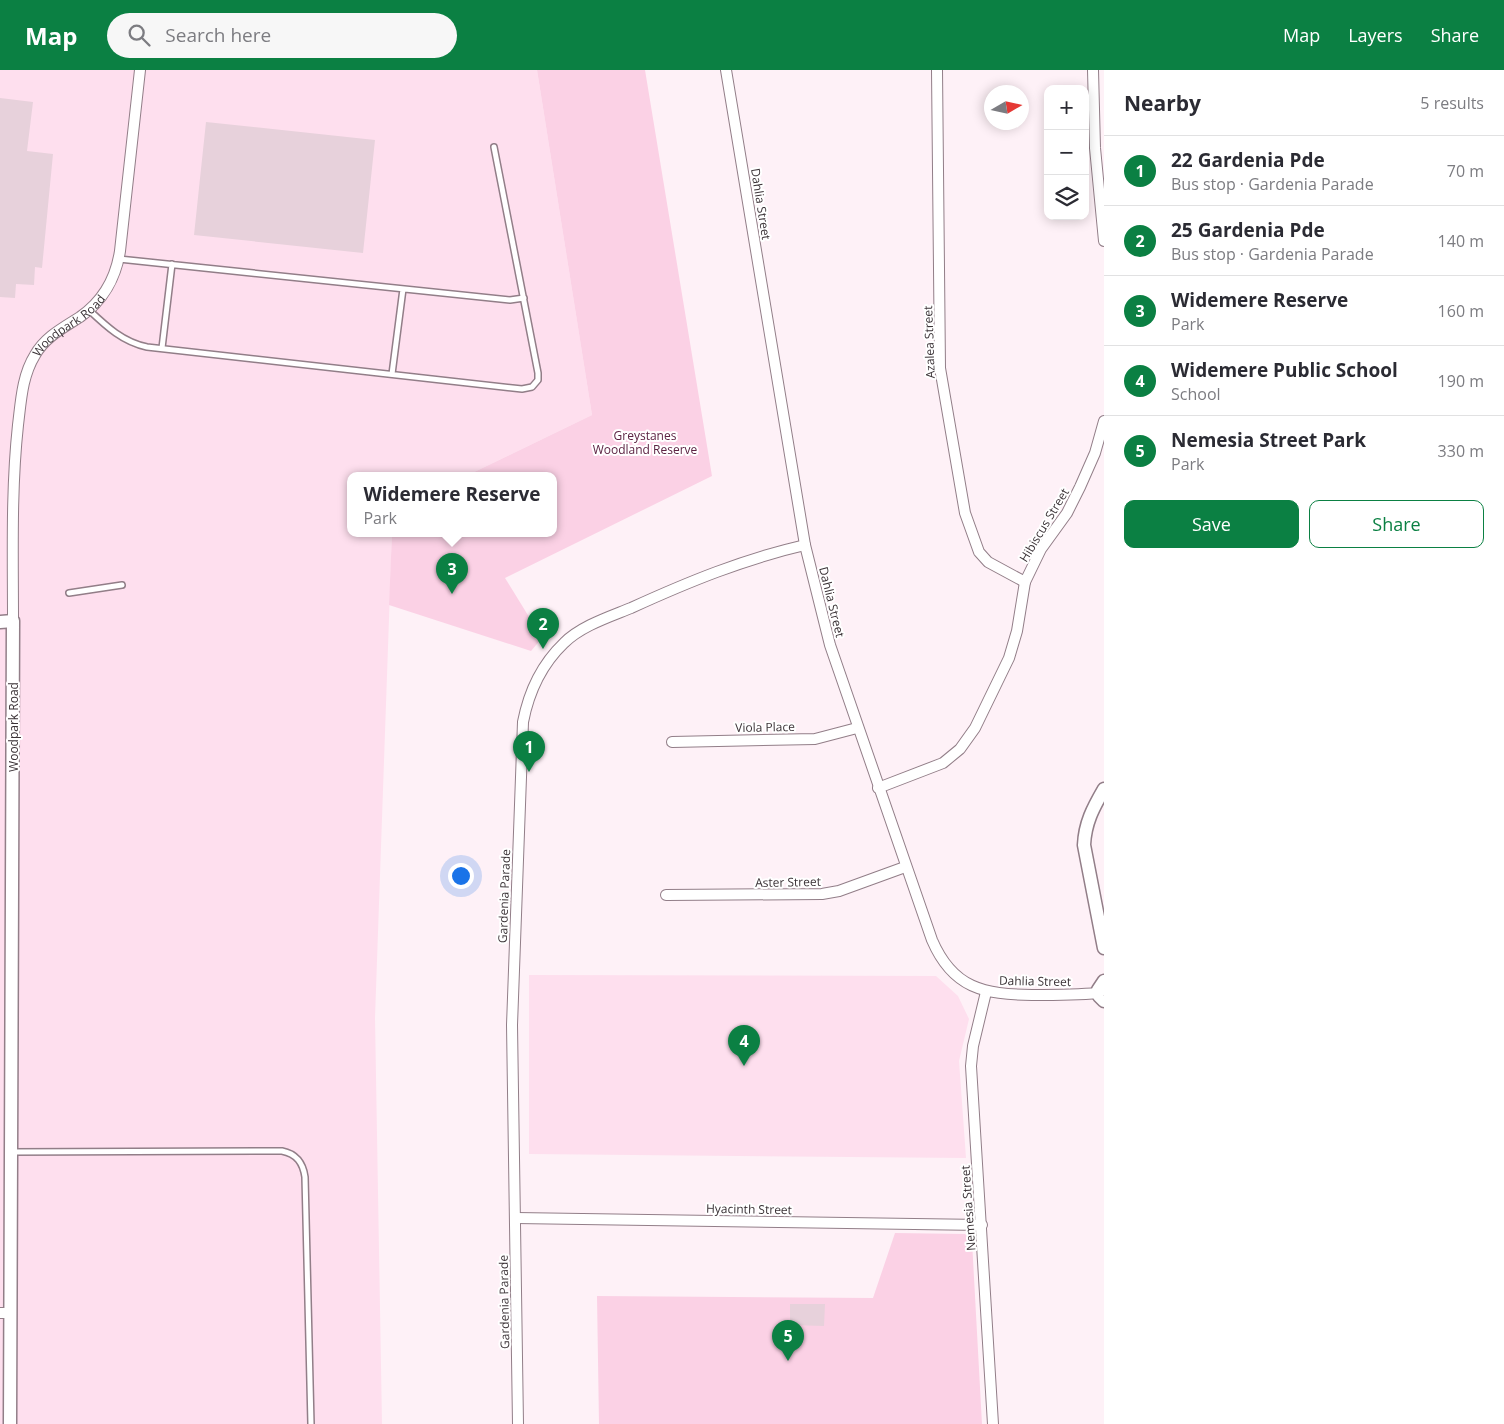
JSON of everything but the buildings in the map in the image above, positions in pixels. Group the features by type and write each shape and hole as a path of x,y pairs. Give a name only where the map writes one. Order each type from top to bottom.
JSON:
{"street":[{"name":"Woodpark Road","path":"10,1424 5,1313 10,1152 13,478 24,382 34,356 41,346 56,332 89,310 107,289 119,259 140,70"},
{"name":"Dahlia Street","path":"726,70 805,545 830,645 905,867 932,940 943,961 962,980 986,992 1101,997"},
{"name":"Azalea Street","path":"937,70 940,368 965,513 979,552 988,562 1025,582"},
{"path":"1093,70 1095,148 1104,241"},
{"name":"Hibiscus Street","path":"878,788 943,763 960,749 975,728 1001,678 1009,658 1017,631 1025,582 1041,549 1067,513 1080,487 1096,453 1104,420"},
{"name":"Gardenia Parade","path":"518,1424 512,1025 523,722 527,702 535,682 547,661 565,641 590,625 738,563 805,545"},
{"path":"0,622 13,621"},
{"name":"Viola Place","path":"672,742 815,739 857,728"},
{"path":"1104,789 1090,813 1085,831 1084,845 1104,948"},
{"name":"Aster Street","path":"666,894 822,894 905,867"},
{"path":"1101,997 1099,987 1104,981"},
{"name":"Nemesia Street","path":"986,992 971,1066 993,1424"},
{"name":"Hyacinth Street","path":"516,1218 982,1225"}],"lane":[{"path":"89,310 115,333 137,345 532,388 538,380 538,373 494,147"},
{"path":"119,259 510,300 524,298"},
{"path":"162,348 172,264"},
{"path":"392,374 403,289"},
{"path":"69,593 122,585"},
{"path":"10,1152 282,1152 295,1156 301,1163 304,1178 312,1424"}],"shaded area":[{"path":"0,70 537,70 592,415 474,472 347,472 347,537 392,537 375,1018 382,1424 0,1424"},
{"path":"529,975 936,976 958,996 969,1019 959,1061 966,1158 529,1154"}],"green space":[{"name":"Greystanes Woodland Reserve","path":"537,70 645,70 712,476 505,578 542,638 531,651 389,605 392,537 557,537 557,472 474,472 592,415"},
{"path":"895,1233 965,1234 972,1241 982,1424 599,1424 597,1296 873,1298"}],"place":[{"name":"Widemere Reserve","path":"452,594"},
{"name":"25 Gardenia Pde","path":"543,649"},
{"name":"22 Gardenia Pde","path":"529,772"},
{"name":"Widemere Public School","path":"744,1066"},
{"name":"Nemesia Street Park","path":"788,1361"}]}
